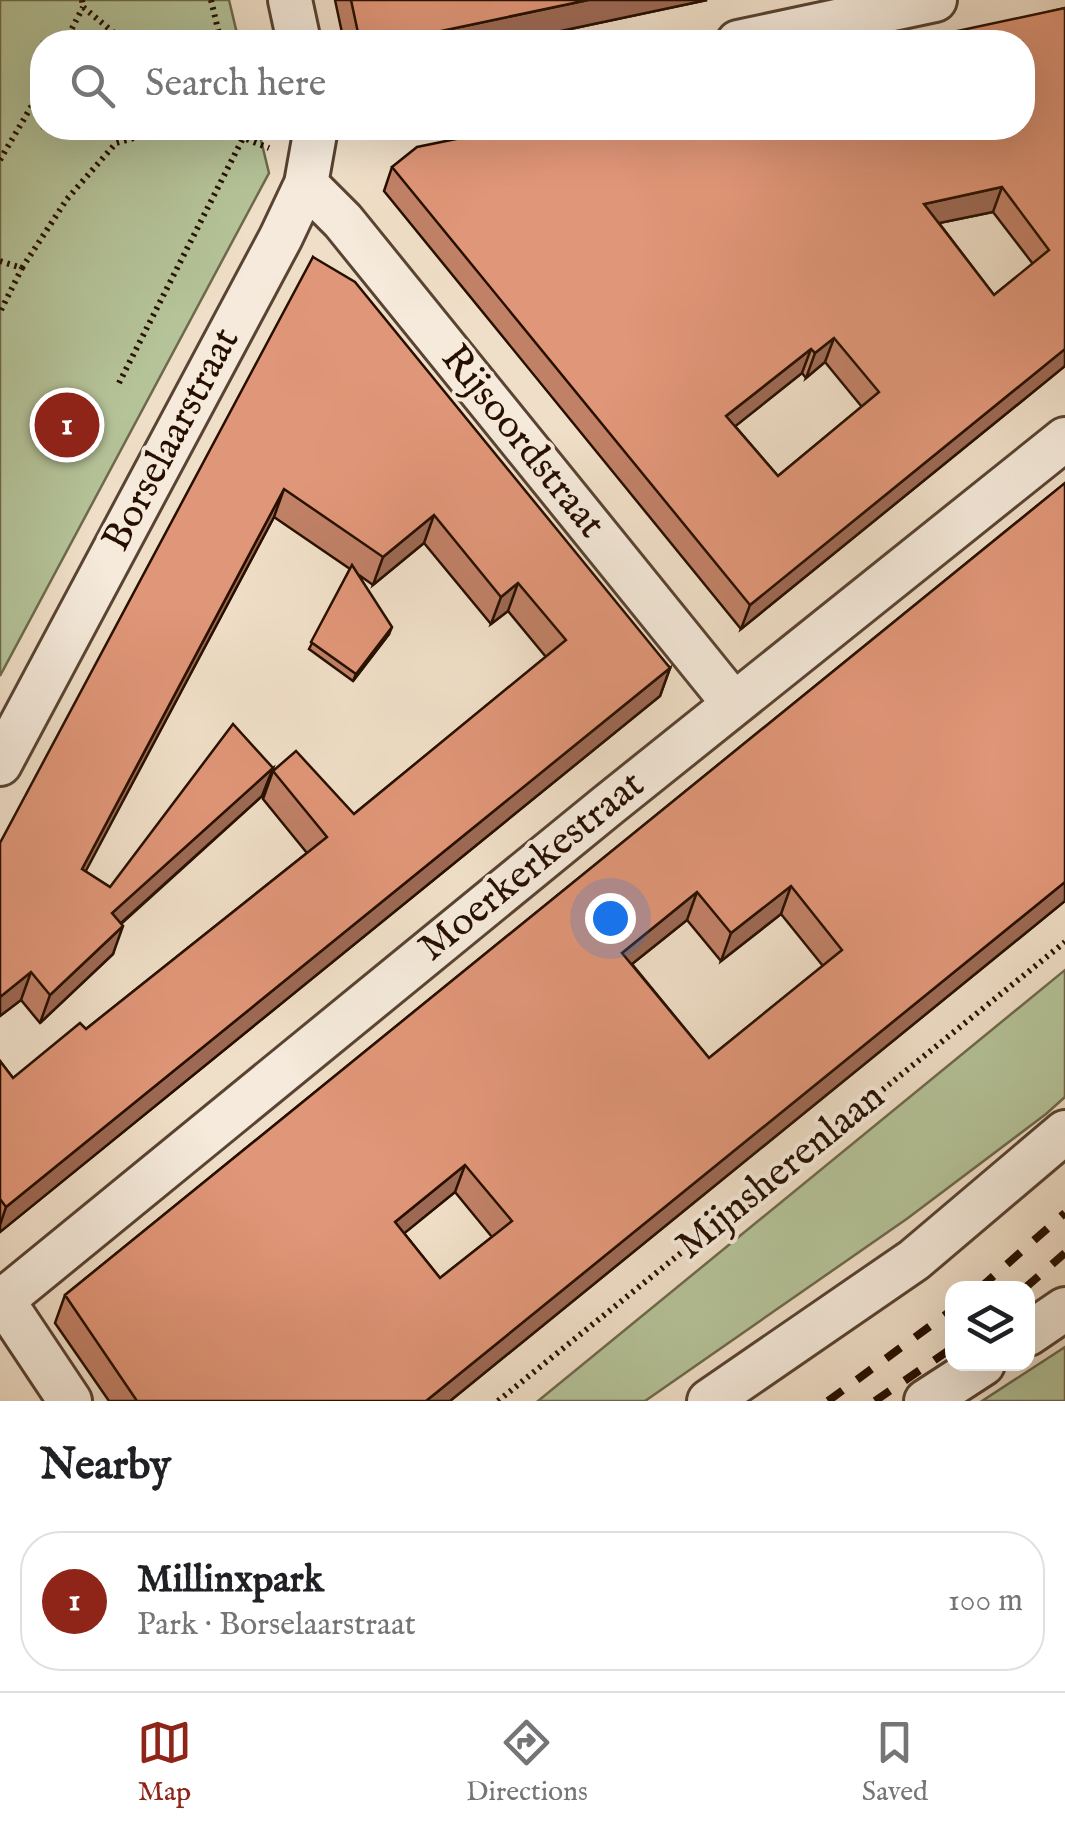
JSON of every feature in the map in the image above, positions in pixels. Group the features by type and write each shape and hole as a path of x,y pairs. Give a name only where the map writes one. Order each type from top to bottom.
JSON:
{"street":[{"path":"290,0 296,30"},
{"path":"794,30 934,0"},
{"name":"Borselaarstraat","path":"0,764 306,184 321,140"},
{"name":"Rijsoordstraat","path":"306,184 343,221 734,704"},
{"name":"Moerkerkestraat","path":"2,1298 1065,439"},
{"path":"709,1401 914,1260 1065,1132"},
{"path":"2,1298 70,1401"},
{"path":"1035,1329 1065,1309"},
{"path":"926,1401 972,1371"}],"path":[{"path":"210,0 217,30"},
{"path":"70,30 82,3 112,30"},
{"path":"0,160 30,109"},
{"path":"0,312 22,268 67,199 116,143 127,140"},
{"path":"119,383 242,140"},
{"path":"0,261 22,268"},
{"name":"Mijnsherenlaan","path":"498,1401 1065,942"}],"green space":[{"path":"0,0 229,0 236,30 30,30 30,140 261,140 269,173 0,676"},
{"path":"1065,970 1065,1097 1046,1114 908,1218 645,1401 538,1401"},
{"path":"1065,1347 1065,1401 982,1401 1028,1371 1035,1371 1035,1367"}],"building":[{"path":"351,0 588,0 446,30 357,30"},
{"path":"1065,8 1065,349 750,605 392,167 417,147 451,140 1035,140 1035,30 962,30","holes":["1002,187 1049,250 994,295 924,204","834,338 879,392 778,476 726,416 811,349 815,353"]},
{"path":"313,257 355,282 670,668 6,1207 0,1199 0,1061 13,1078 80,1023 86,1029 327,837 273,771 296,751 354,814 566,640 518,583 501,597 434,515 383,557 284,489 82,869 110,887 233,724 273,768 112,913 123,926 50,995 31,972 0,997 0,843"},
{"path":"1065,483 1065,882 426,1401 137,1401 65,1295","holes":["791,886 842,950 709,1058 622,953 697,892 731,933","465,1165 512,1221 440,1278 395,1222"]},
{"path":"352,565 392,627 356,674 311,642"}],"railway":[{"path":"988,1281 1065,1213"},
{"path":"1033,1281 1065,1253"},
{"path":"828,1401 945,1315"},
{"path":"875,1401 945,1353"}],"place":[{"name":"Millinxpark","path":"67,425"}]}
